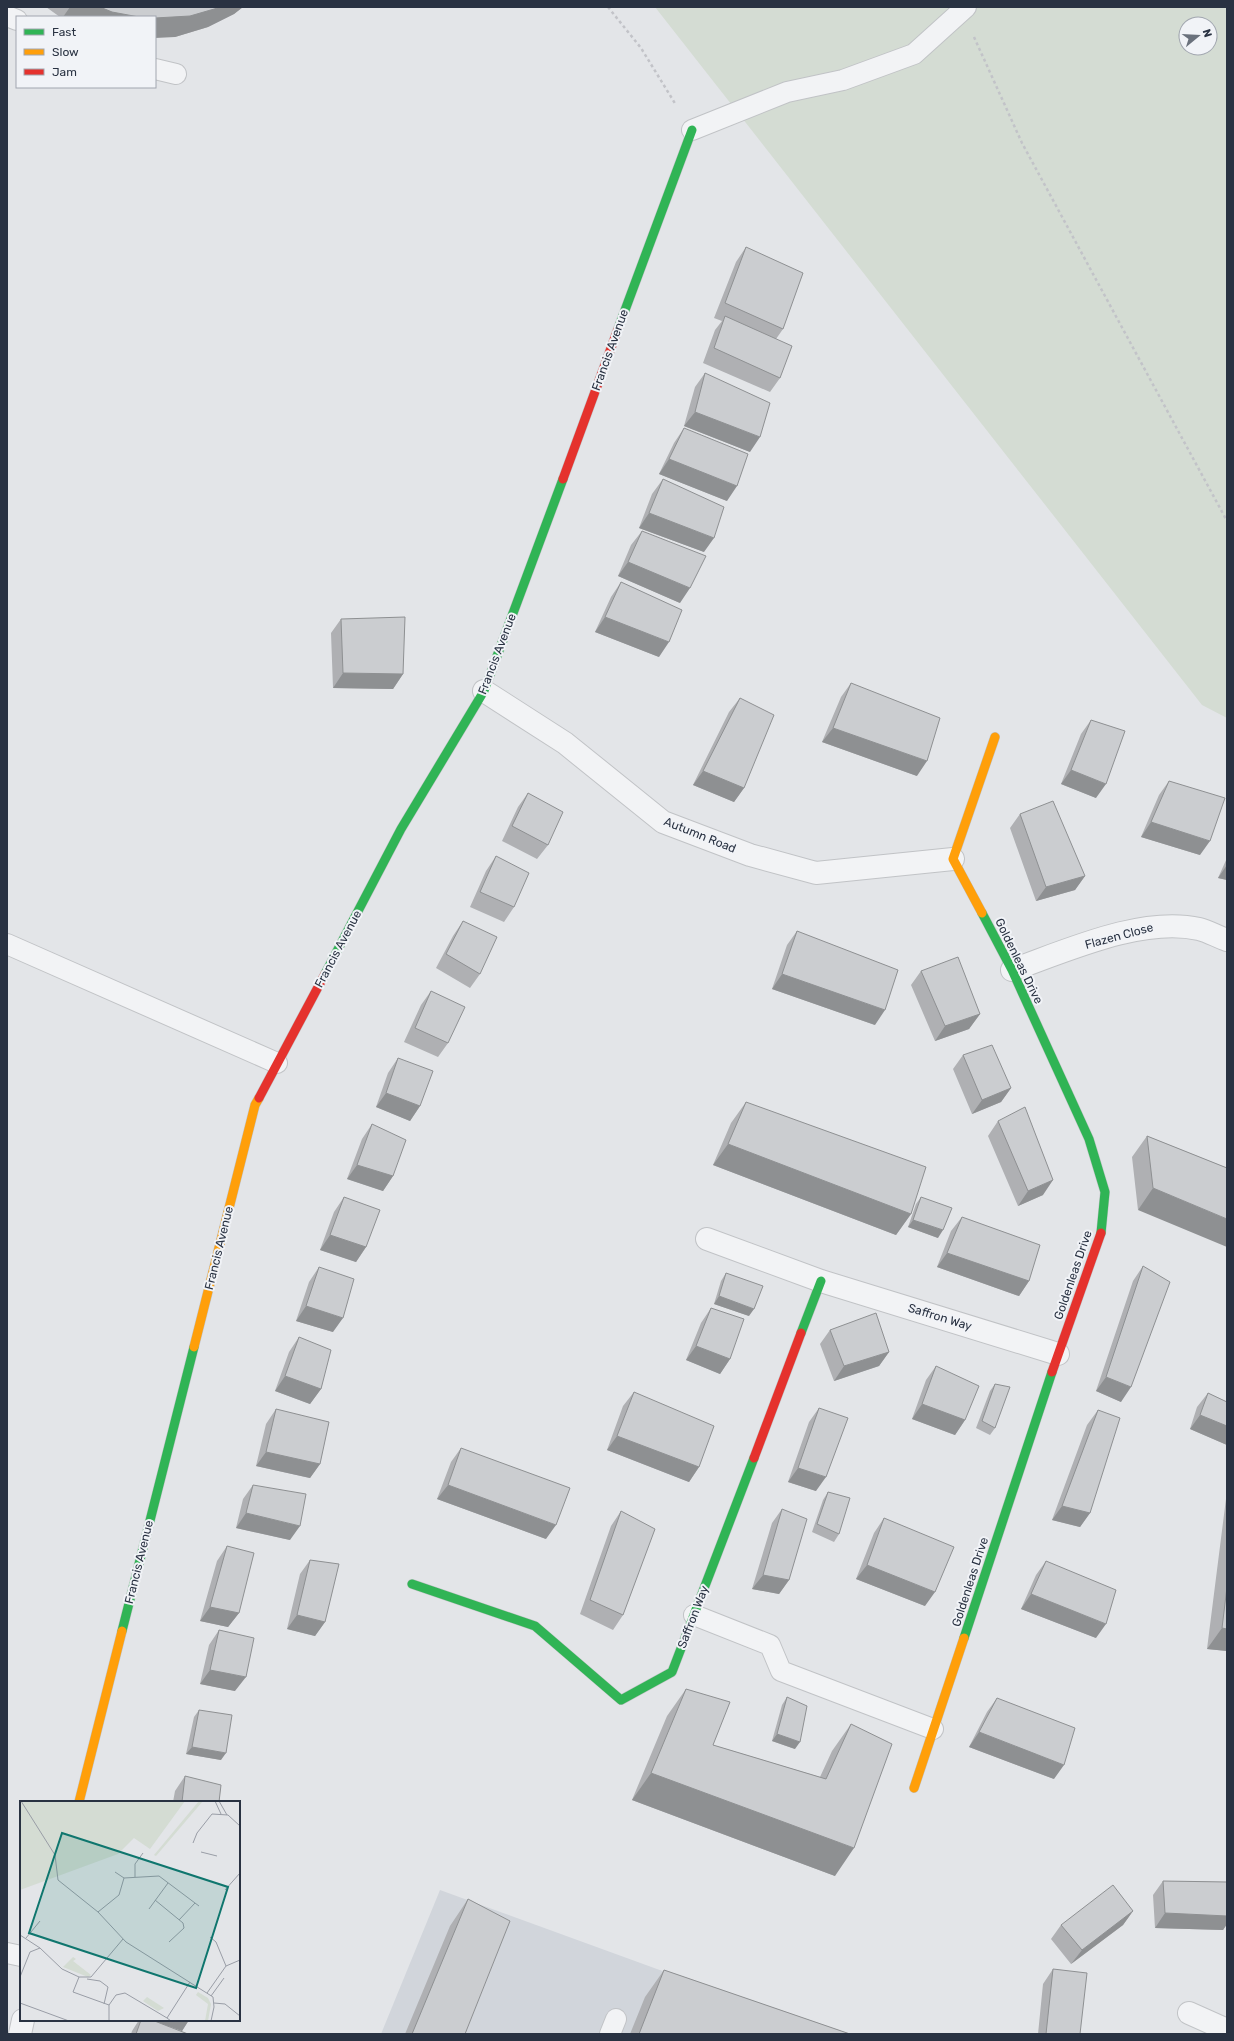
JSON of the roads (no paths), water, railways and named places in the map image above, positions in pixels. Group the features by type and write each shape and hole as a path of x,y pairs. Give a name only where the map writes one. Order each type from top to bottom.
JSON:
{"street":[{"name":"Francis Avenue","path":"79,1801 255,1105 401,829 484,691 692,130"},
{"name":"Autumn Road","path":"484,691 564,743 662,822 750,855 816,873 953,859"},
{"path":"953,859 995,737"},
{"name":"Goldenleas Drive","path":"914,1788 1058,1354 1102,1232 1104,1192 1089,1139 1012,970 953,859"},
{"name":"Flazen Close","path":"1012,970 1109,937 1156,926 1199,929 1227,940"},
{"name":"Saffron Way","path":"707,1239 821,1281 1058,1354"},
{"name":"Saffron Way","path":"412,1584 535,1626 621,1700 672,1672 821,1281"},
{"path":"1189,2013 1227,2030"},
{"path":"20,2034 23,2021"}],"lane":[{"path":"692,130 787,92 844,80 914,54 964,9"},
{"path":"156,69 176,74"},
{"path":"7,944 277,1063"},
{"path":"694,1615 770,1645 781,1671 933,1729"},
{"path":"7,1953 20,1956"}]}
